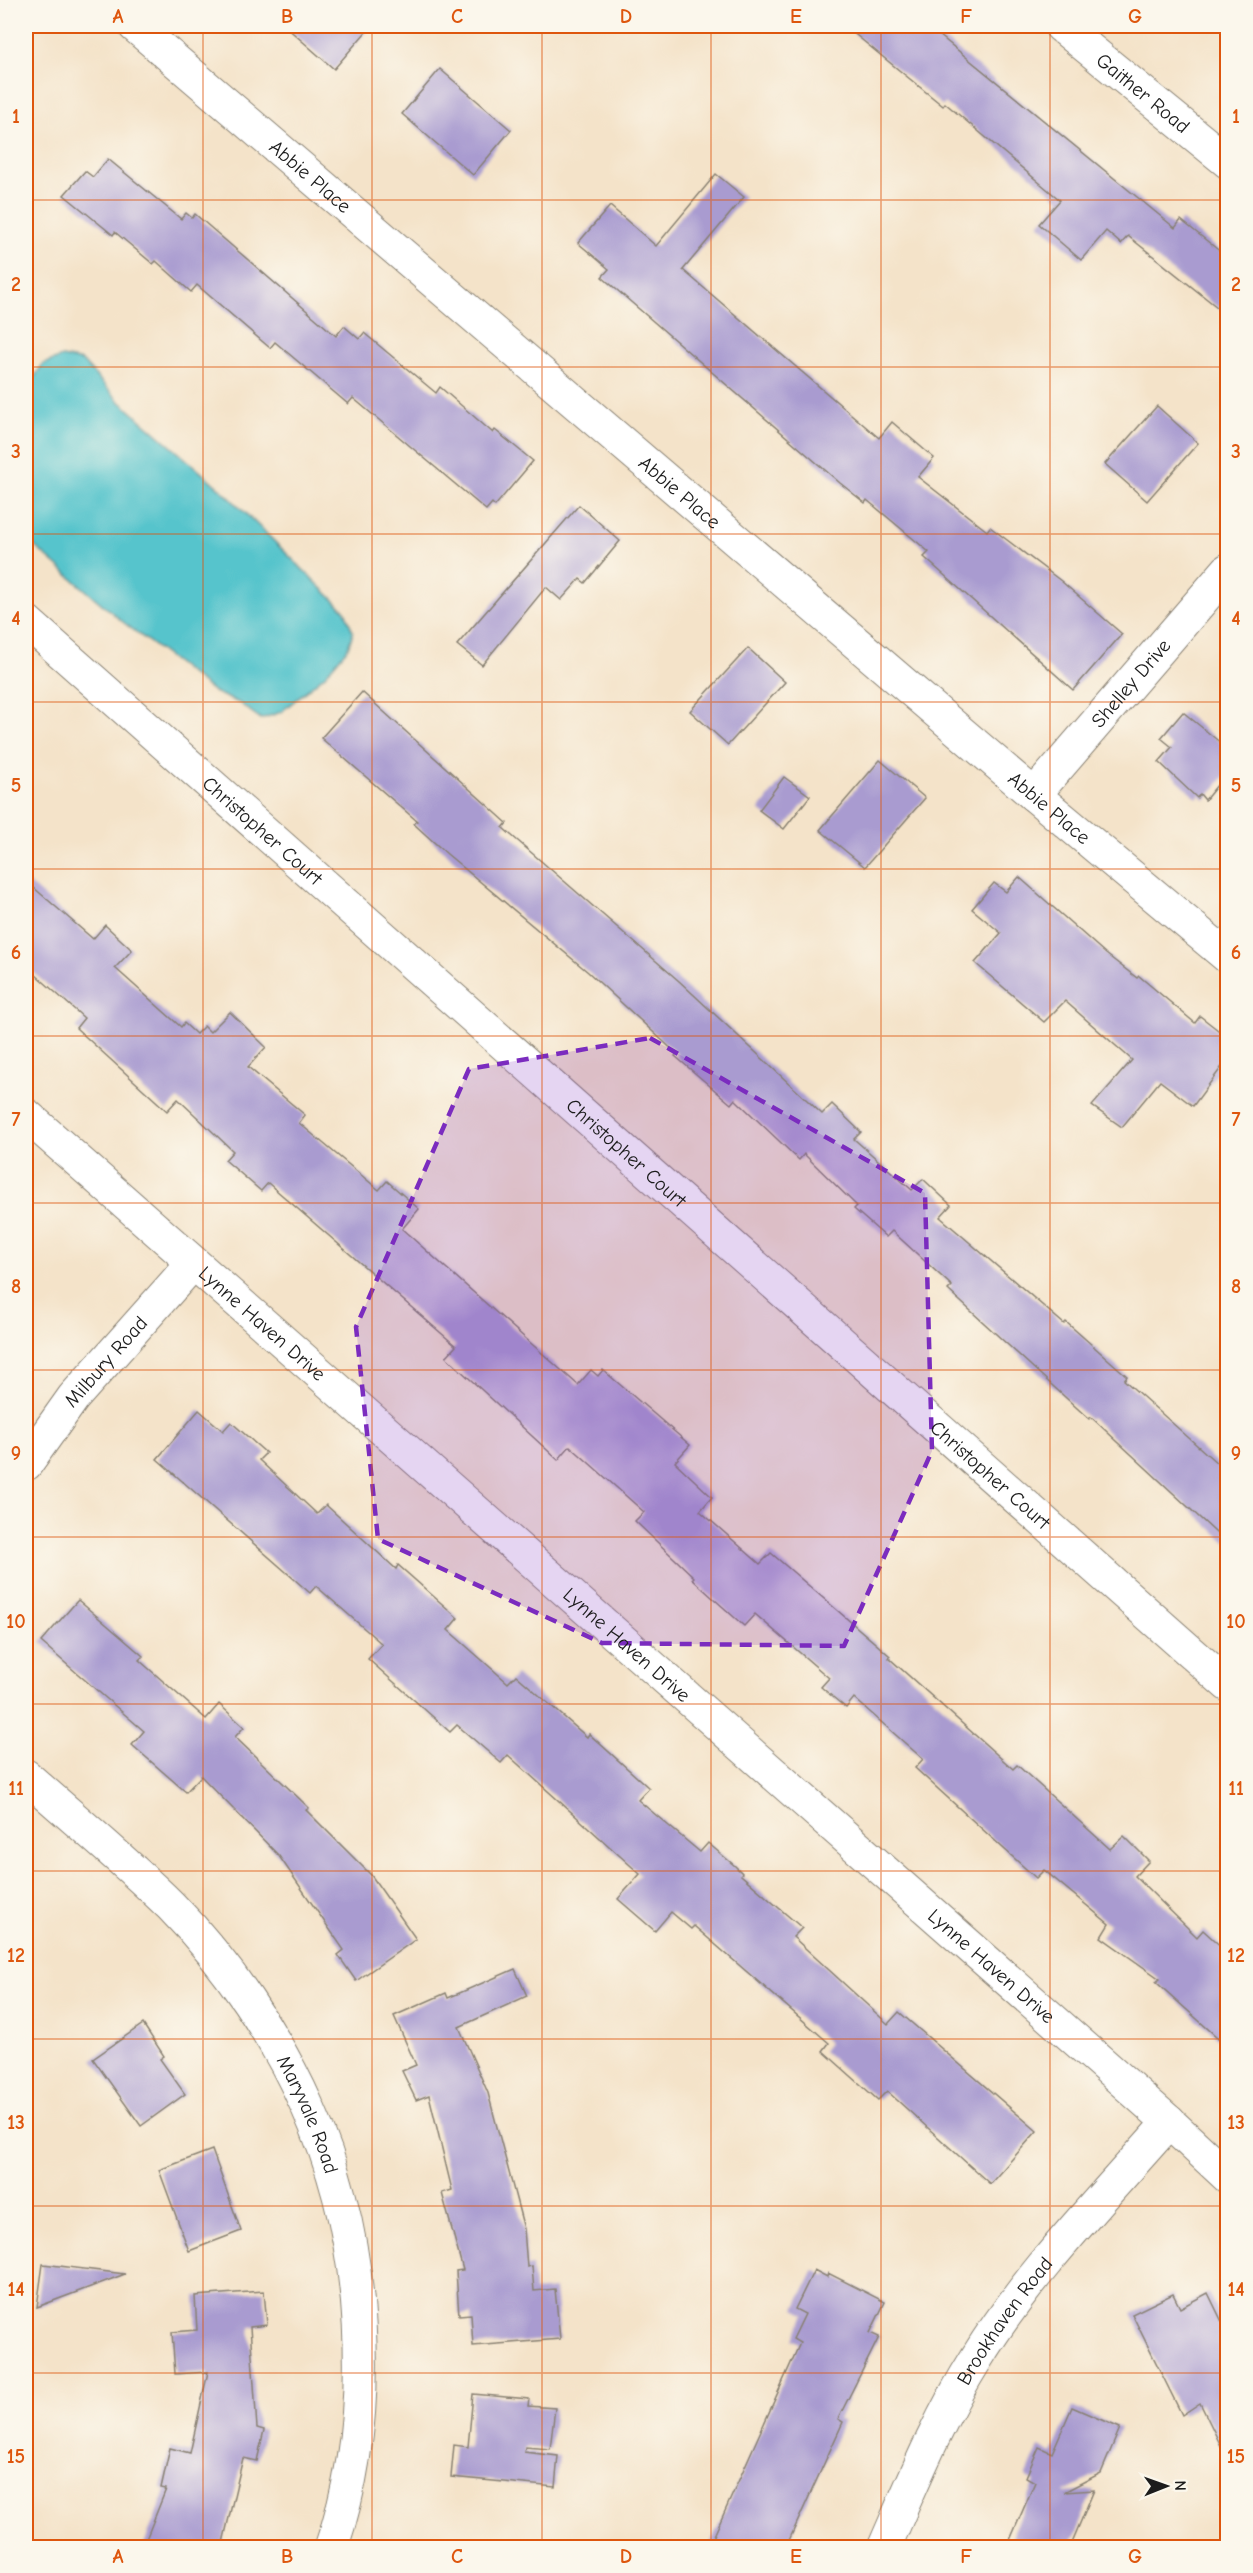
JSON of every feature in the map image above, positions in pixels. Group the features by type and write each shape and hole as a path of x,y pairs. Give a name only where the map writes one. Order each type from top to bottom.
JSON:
{"street":[{"name":"Abbie Place","path":"135,26 1034,795 1227,957"},
{"name":"Gaither Road","path":"1061,26 1227,162"},
{"name":"Shelley Drive","path":"1034,795 1227,570"},
{"name":"Christopher Court","path":"26,621 1227,1685"},
{"name":"Lynne Haven Drive","path":"26,1114 1169,2122 1227,2177"},
{"name":"Milbury Road","path":"26,1464 73,1398 193,1263"},
{"name":"Maryvale Road","path":"26,1776 172,1907 213,1956 268,2032 309,2109 337,2189 355,2279 358,2338 356,2450 341,2519 331,2547"},
{"name":"Brookhaven Road","path":"884,2547 927,2450 975,2359 1023,2290 1169,2122"}],"highlighted area":[{"path":"650,1038 925,1193 932,1451 844,1646 602,1643 378,1539 356,1327 469,1069"}],"water":[{"path":"62,357 82,361 118,400 225,493 345,611 353,632 348,648 326,674 281,712 261,719 239,703 214,692 123,622 26,539 26,389 43,364"}],"building":[{"path":"285,26 371,26 334,69"},
{"path":"845,26 928,26 1175,228 1181,220 1227,257 1227,315 1128,236 1121,244 1106,231 1081,260 1039,224 1060,200 945,103 943,106"},
{"path":"440,69 511,130 473,175 402,114"},
{"path":"108,159 181,219 186,213 192,218 195,214 336,336 344,326 359,339 364,333 436,393 440,387 493,433 495,430 533,461 495,506 492,503 486,510 353,398 348,404 275,342 270,348 197,285 191,292 156,261 153,264 115,232 113,235 64,195 85,171 93,177"},
{"path":"716,174 744,197 683,270 879,438 892,422 934,458 918,477 987,531 990,527 1061,581 1122,634 1073,690 924,557 929,552 867,500 865,503 840,483 602,277 609,269 578,243 610,206 656,246"},
{"path":"1157,406 1198,443 1147,501 1105,464"},
{"path":"579,505 620,541 585,583 580,579 561,600 546,587 482,665 457,645"},
{"path":"748,648 785,682 728,745 690,711"},
{"path":"362,692 507,823 503,828 679,981 822,1114 832,1104 861,1132 854,1139 912,1190 923,1179 951,1205 940,1217 1127,1376 1124,1380 1227,1472 1227,1543 1091,1417 1089,1419 948,1290 952,1286 892,1231 886,1237 854,1209 857,1206 804,1154 799,1160 735,1099 731,1104 675,1056 677,1054 588,972 447,854 414,824 417,821 321,738"},
{"path":"1183,712 1227,748 1227,773 1205,800 1200,794 1197,798 1159,762 1172,747 1161,738"},
{"path":"880,760 925,798 865,867 820,830"},
{"path":"784,777 810,796 784,829 759,810"},
{"path":"1019,877 1106,954 1137,978 1139,976 1195,1023 1200,1016 1227,1037 1227,1060 1193,1106 1160,1081 1122,1127 1092,1106 1132,1060 1065,1001 1044,1022 975,963 1001,933 972,909 994,883 1006,892"},
{"path":"26,881 93,939 105,925 132,950 115,968 181,1027 184,1023 196,1034 204,1026 210,1032 230,1012 266,1047 248,1067 305,1115 299,1123 379,1190 387,1181 419,1209 402,1229 578,1385 591,1370 598,1376 603,1370 690,1445 675,1462 712,1497 700,1511 760,1564 771,1553 890,1656 889,1658 1013,1769 1017,1765 1110,1849 1124,1836 1149,1861 1135,1876 1197,1937 1203,1930 1227,1952 1227,2046 1156,1982 1160,1979 1101,1937 1109,1924 1044,1870 1036,1878 915,1768 923,1759 854,1698 846,1708 821,1687 829,1678 755,1614 744,1626 692,1579 694,1577 635,1521 644,1512 570,1446 558,1460 446,1357 456,1346 268,1183 261,1191 225,1160 233,1151 178,1099 167,1111 76,1028 84,1018 26,966"},
{"path":"199,1410 223,1431 231,1422 266,1453 259,1460 317,1514 326,1505 396,1569 398,1565 458,1618 448,1630 508,1683 516,1675 587,1737 589,1734 649,1788 638,1800 700,1852 708,1843 735,1866 742,1873 741,1875 802,1928 793,1937 888,2024 899,2012 1037,2131 990,2184 887,2091 878,2100 823,2051 829,2043 694,1926 691,1929 671,1912 655,1931 618,1899 640,1874 508,1755 501,1763 457,1725 450,1732 368,1659 382,1644 316,1586 310,1593 157,1459"},
{"path":"78,1600 143,1656 139,1660 206,1719 219,1704 244,1727 235,1737 309,1808 306,1810 371,1875 416,1939 356,1981 338,1955 344,1950 279,1856 201,1776 186,1792 132,1745 144,1731 41,1642"},
{"path":"515,1969 527,1996 459,2027 488,2093 524,2229 527,2267 532,2266 534,2291 555,2289 560,2339 473,2346 471,2314 459,2315 456,2271 463,2270 442,2193 452,2190 429,2095 416,2100 402,2071 416,2065 394,2016 446,1993 448,1998"},
{"path":"143,2024 164,2056 160,2059 185,2094 141,2126 93,2059"},
{"path":"212,2150 241,2231 189,2251 159,2170"},
{"path":"43,2264 125,2274 37,2307"},
{"path":"814,2270 827,2277 828,2273 885,2302 870,2333 879,2337 838,2419 843,2422 786,2547 709,2547 800,2343 793,2339 805,2314 795,2309"},
{"path":"264,2291 267,2325 250,2327 257,2428 264,2430 257,2461 243,2458 222,2547 143,2547 166,2489 161,2488 170,2448 190,2453 208,2372 175,2374 172,2332 197,2330 195,2296"},
{"path":"1208,2293 1227,2332 1227,2458 1200,2403 1182,2415 1132,2314 1173,2294 1180,2308"},
{"path":"473,2394 529,2399 528,2406 555,2408 550,2449 525,2447 524,2452 558,2456 555,2487 451,2477 454,2445 468,2447"},
{"path":"1072,2407 1120,2428 1101,2473 1064,2492 1094,2490 1070,2547 1007,2547 1035,2482 1026,2477 1039,2447 1052,2453"}]}
